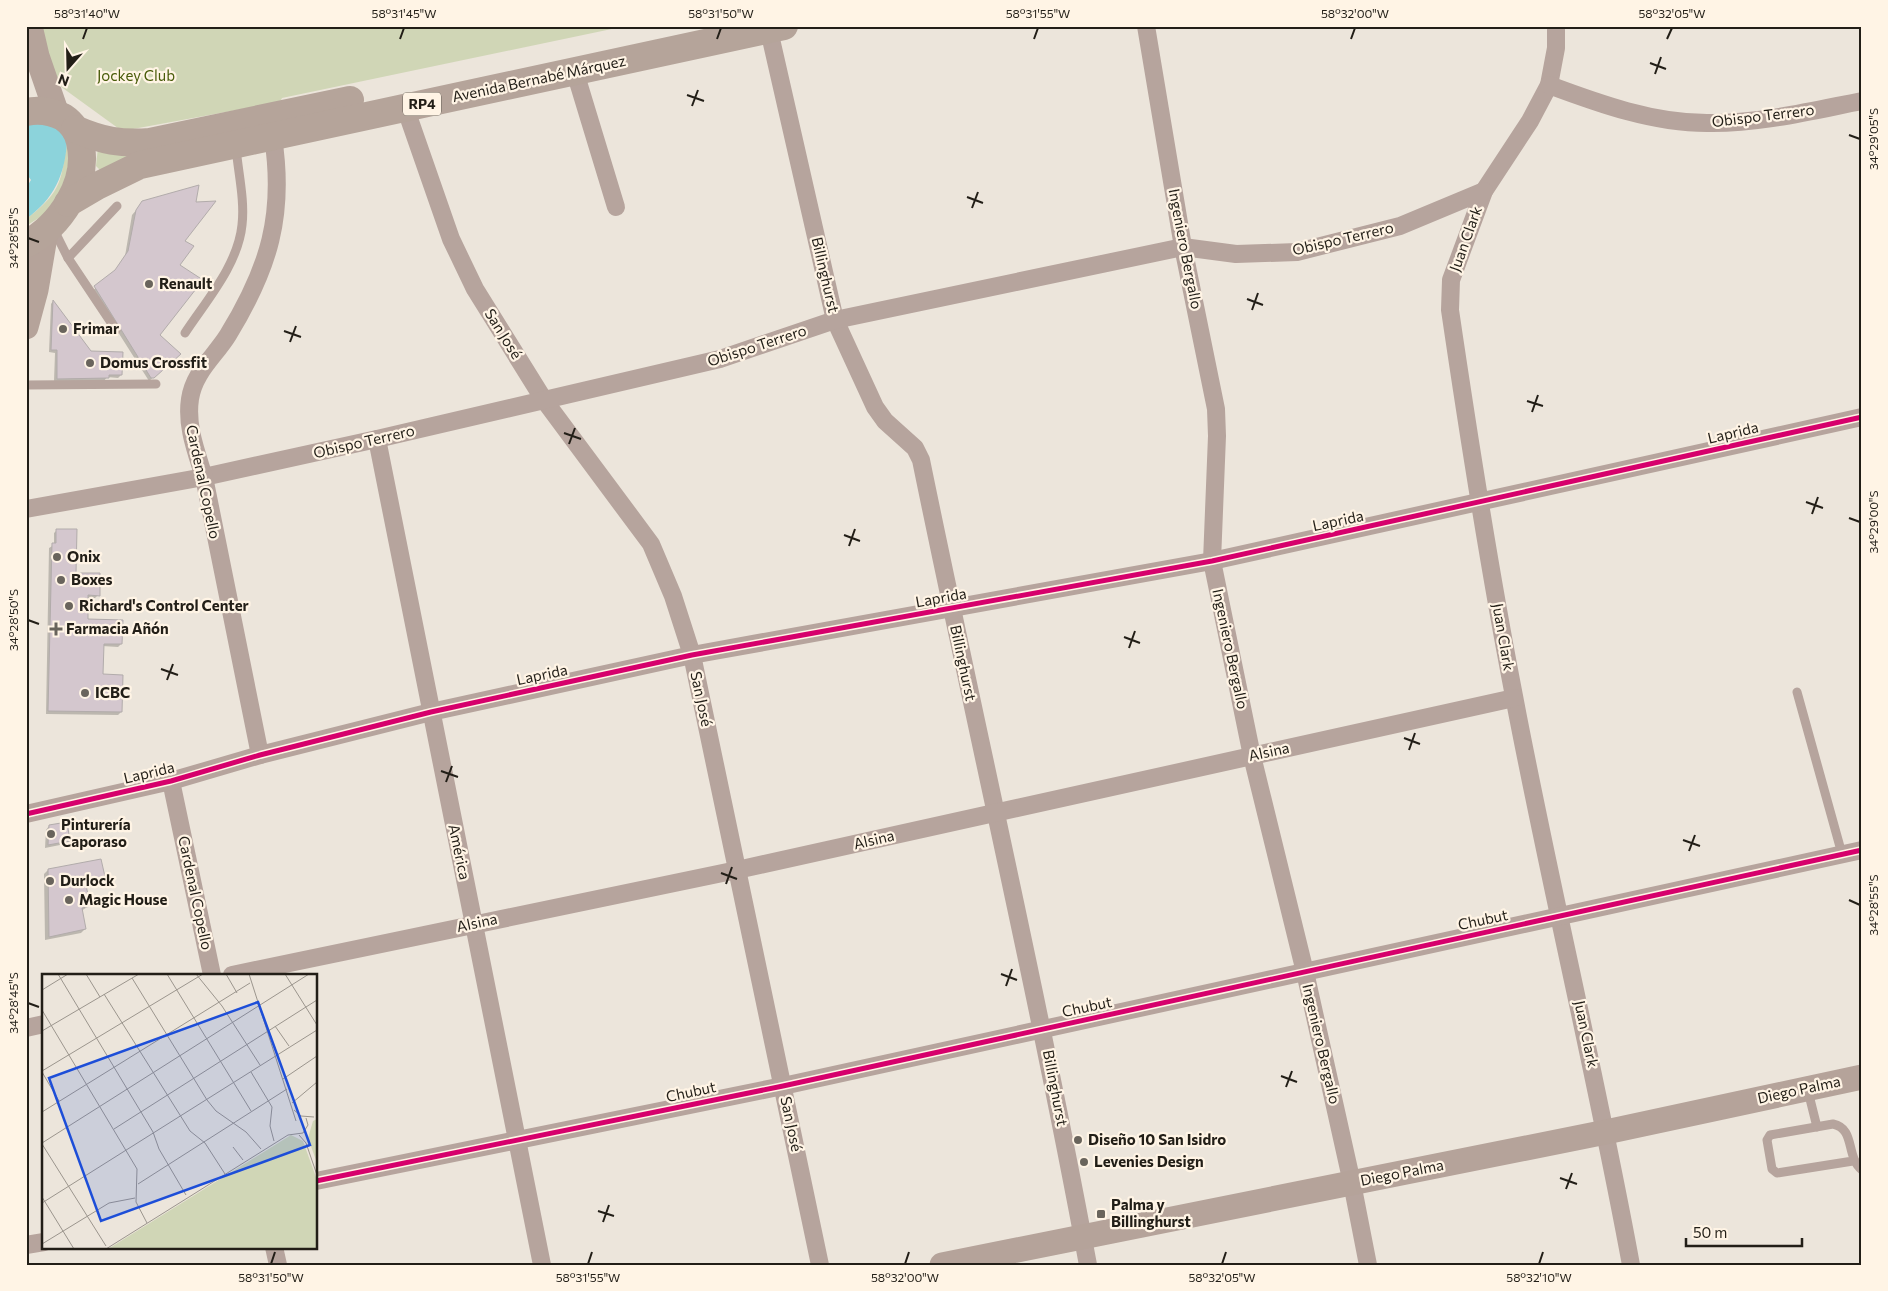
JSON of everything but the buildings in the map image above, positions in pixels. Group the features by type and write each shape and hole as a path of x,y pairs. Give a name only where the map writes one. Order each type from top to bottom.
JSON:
{"main road":[{"path":"26,35 29,26"},
{"path":"29,26 37,56 66,122"},
{"name":"Avenida Bernabé Márquez","path":"66,122 108,141 125,144 150,142 698,26"},
{"name":"Avenida Bernabé Márquez","path":"68,203 97,186 140,166 405,107 576,72 774,27"},
{"name":"RP4","path":"26,112 40,110 66,122 81,146 82,165 78,183 68,203 41,233"},
{"path":"26,327 36,290 41,233"},
{"name":"Diego Palma","path":"942,1265 1606,1132 1862,1077"}],"street":[{"name":"Ingeniero Bergallo","path":"1146,26 1183,247 1216,409 1217,436 1212,561 1252,756 1305,972 1352,1183 1368,1265"},
{"name":"Juan Clark","path":"1556,26 1556,48 1549,85 1530,121 1484,191 1451,280 1450,310 1478,503 1514,698 1606,1132 1631,1265"},
{"name":"Billinghurst","path":"774,27 835,320 875,407 885,421 915,448 921,460 995,813 1044,1029 1088,1265"},
{"path":"576,72 616,207"},
{"name":"Obispo Terrero","path":"1549,85 1606,106 1662,118 1707,123 1774,118 1862,101"},
{"name":"San José","path":"405,107 451,239 475,289 544,400 651,544 673,596 692,655 820,1265"},
{"name":"Cardenal Copello","path":"260,756 204,477 191,433 190,399 194,382 227,337 250,298 264,264 278,204 277,166 273,137"},
{"name":"Obispo Terrero","path":"26,509 204,477 377,439 720,359 835,320 1183,247 1236,254 1297,252 1400,226 1484,191"},
{"name":"Laprida","path":"26,814 171,781 431,712 692,655 1212,561 1862,417"},
{"name":"América","path":"377,439 542,1265"},
{"name":"Alsina","path":"237,974 737,870 1514,698"},
{"name":"Cardenal Copello","path":"171,781 212,974"},
{"name":"Chubut","path":"318,1181 783,1086 1862,850"},
{"path":"26,1028 42,1024"},
{"path":"26,1245 42,1242"},
{"path":"274,1248 278,1265"}],"lane":[{"path":"184,333 228,266 239,240 242,208 236,144"},
{"path":"68,258 117,206"},
{"path":"41,233 68,258 116,330"},
{"path":"26,385 156,384"},
{"path":"1797,692 1842,854"},
{"path":"1807,1088 1817,1127"},
{"path":"1853,1161 1777,1173 1772,1169 1766,1146 1770,1135 1833,1124 1841,1126 1846,1131 1853,1161 1862,1170"}],"green space":[{"name":"Jockey Club","path":"42,26 626,26 282,98 280,102 122,131 60,86 52,76"},
{"path":"70,130 67,182 45,214 26,226 26,219 40,208 56,189 63,169"},
{"path":"98,147 145,149 100,170 96,166"}],"water":[{"path":"26,119 50,119 67,141 64,165 56,185 44,203 26,219 26,188 31,180 26,173"}],"cycle path":[{"path":"26,814 171,781 260,755 431,712 692,655 1212,561 1862,417"},
{"path":"318,1181 783,1086 1862,850"}],"place":[{"name":"Renault","path":"149,284"},
{"name":"Frimar","path":"63,329"},
{"name":"Domus Crossfit","path":"90,363"},
{"name":"Onix","path":"57,557"},
{"name":"Boxes","path":"61,580"},
{"name":"Richard's Control Center","path":"69,606"},
{"name":"Farmacia Añón","path":"56,629"},
{"name":"ICBC","path":"85,693"},
{"name":"Pinturería Caporaso","path":"51,834"},
{"name":"Durlock","path":"50,881"},
{"name":"Magic House","path":"69,900"},
{"name":"Diseño 10 San Isidro","path":"1078,1140"},
{"name":"Levenies Design","path":"1084,1162"},
{"name":"Palma y Billinghurst","path":"1101,1214"}]}
